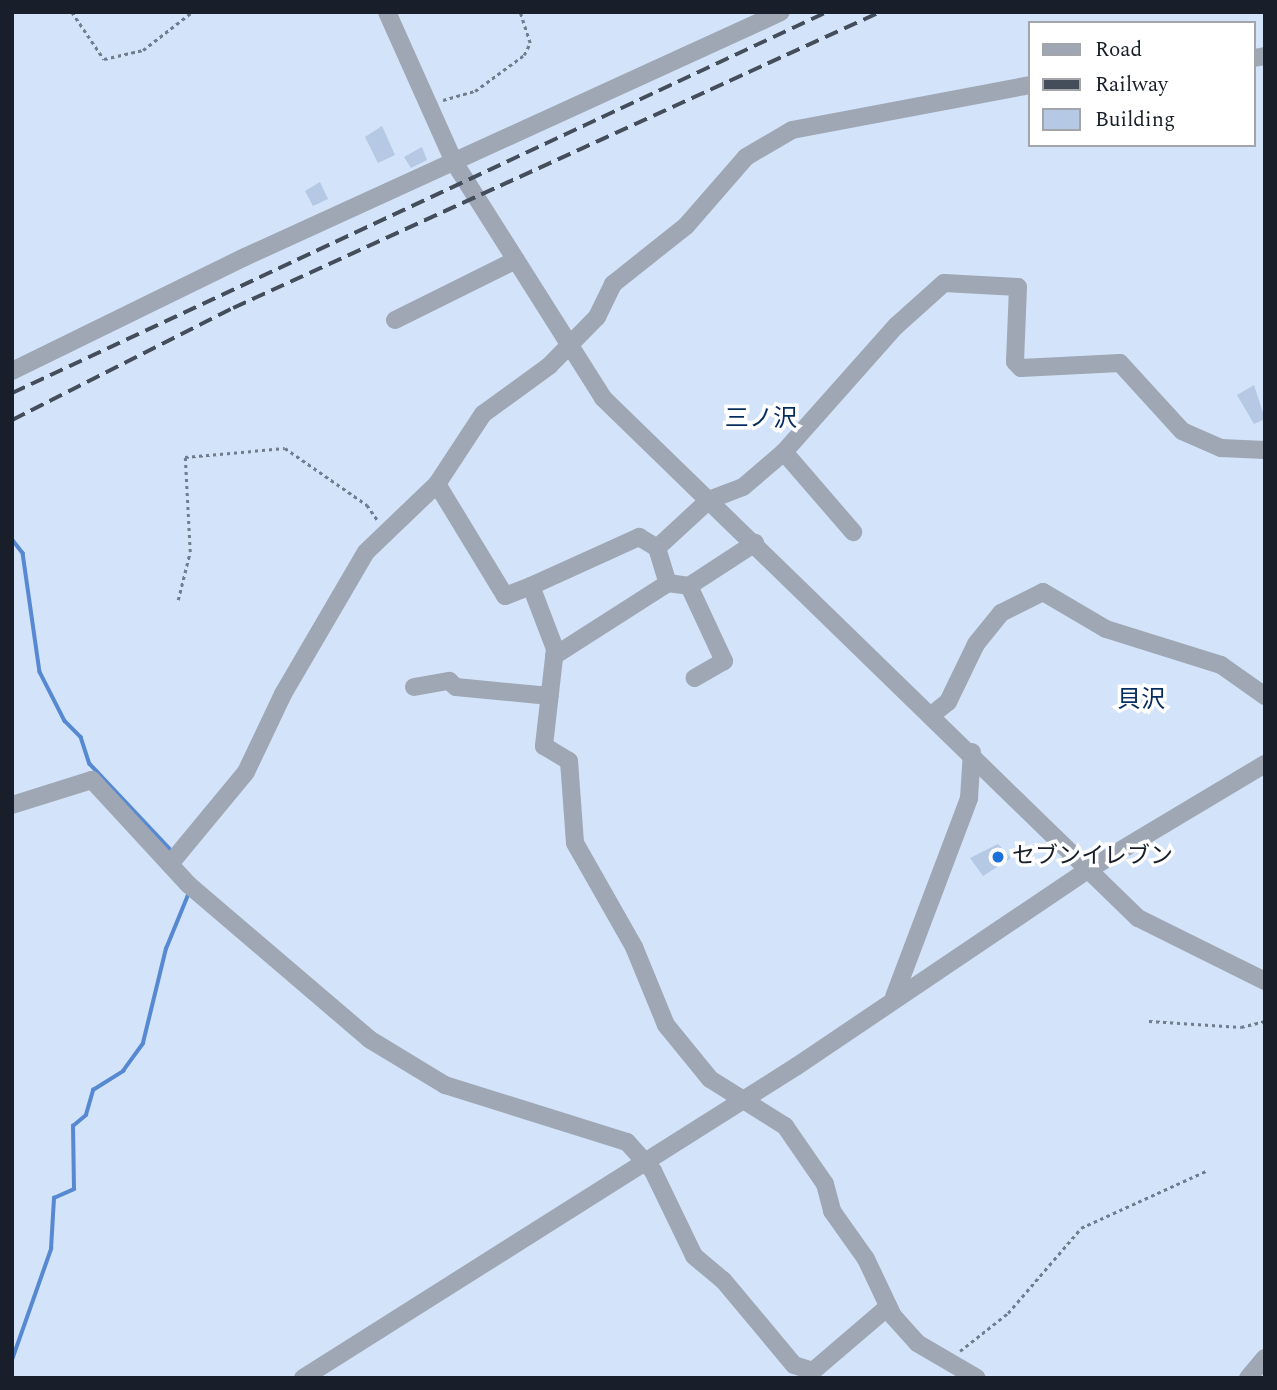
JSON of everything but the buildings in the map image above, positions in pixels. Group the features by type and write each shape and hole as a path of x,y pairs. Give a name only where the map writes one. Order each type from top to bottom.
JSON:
{"street":[{"path":"387,12 454,162 603,398 933,714 1086,871 1138,918 1265,981"},
{"path":"12,371 454,162 781,12"},
{"path":"170,864 246,772 283,694 366,552 437,484 483,414 549,366 597,317 613,284 686,226 767,140 1028,85"},
{"path":"395,320 516,260"},
{"path":"657,548 709,500 743,486 784,452 896,326 944,283 968,281 1018,287 1015,362 1021,368 1119,363 1182,431 1220,448 1265,450"},
{"path":"784,452 853,532"},
{"path":"437,484 505,596 639,537 657,548 668,583"},
{"path":"554,656 668,583 689,586 755,543"},
{"path":"531,586 554,656 544,746 569,761 575,843 634,947 666,1025 710,1079 785,1126 809,1157 888,1307 917,1343 949,1368 977,1378"},
{"path":"689,586 724,661 694,678"},
{"path":"933,714 948,702 976,644 1001,613 1043,592 1106,629 1221,665 1265,696"},
{"path":"414,687 449,681 457,687 550,696"},
{"path":"894,997 969,798 972,752"},
{"path":"303,1378 738,1098 797,1066 894,997 1086,871 1265,764"},
{"path":"12,805 92,780 170,864 369,1039 421,1073 627,1142 645,1159 694,1256 723,1280 790,1372 816,1375 888,1307"},
{"path":"1248,1378 1265,1358"}],"path":[{"path":"72,12 104,59 143,50 192,12"},
{"path":"427,106 475,91 524,55 530,43 520,12"},
{"path":"178,600 190,552 185,457 285,448 367,505 386,532"},
{"path":"1149,1021 1241,1027 1265,1021"},
{"path":"949,1368 1007,1312 1081,1227 1206,1171"}],"waterway":[{"path":"12,539 23,553 40,672 65,721 81,737 90,764 172,851"},
{"path":"12,1360 51,1249 54,1198 74,1189 73,1126 86,1115 93,1090 123,1071 143,1043 166,949 188,895"}],"railway":[{"path":"12,393 827,12"},
{"path":"12,420 233,308 880,12"}],"place":[{"name":"セブンイレブン","path":"998,857"}],"district":[{"name":"三ノ沢","path":"761,420"},
{"name":"貝沢","path":"1141,701"}]}
